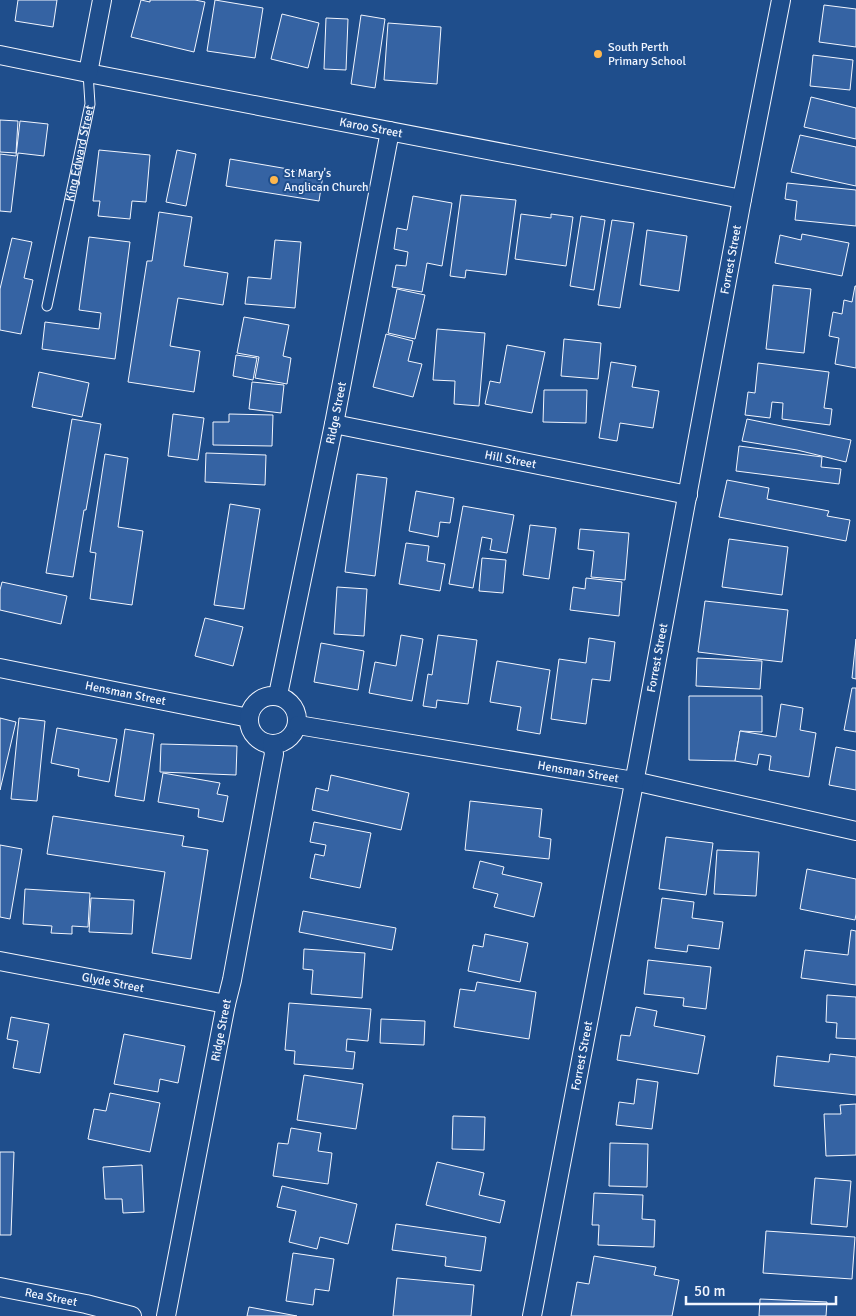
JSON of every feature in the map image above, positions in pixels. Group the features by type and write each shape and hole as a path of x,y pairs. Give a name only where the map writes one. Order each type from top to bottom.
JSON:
{"street":[{"name":"King Edward Street","path":"88,73 102,0"},
{"name":"Forrest Street","path":"532,1316 781,0"},
{"name":"Karoo Street","path":"0,55 742,199"},
{"name":"Ridge Street","path":"278,695 334,424 390,131"},
{"name":"Hill Street","path":"334,424 688,495"},
{"name":"Hensman Street","path":"0,668 249,718"},
{"path":"278,695 293,704 298,716 298,724 294,732 284,742 272,744 258,738 251,729 249,718 253,706 265,697 278,695"},
{"name":"Hensman Street","path":"298,724 634,781 856,831"},
{"name":"Ridge Street","path":"166,1316 274,754 272,744"},
{"name":"Glyde Street","path":"0,961 226,1004"},
{"name":"Rea Street","path":"0,1287 86,1304 132,1316"}],"lane":[{"name":"King Edward Street","path":"47,306 90,104 88,73"}],"building":[{"path":"18,0 57,0 53,27 15,21"},
{"path":"141,0 150,2 150,0 195,0 205,2 194,52 131,37"},
{"path":"215,0 263,8 255,58 207,51"},
{"path":"824,5 856,9 856,47 819,42"},
{"path":"282,14 319,23 308,68 271,59"},
{"path":"361,15 385,19 375,88 351,84"},
{"path":"326,18 348,19 346,70 324,69"},
{"path":"388,23 441,27 437,84 384,80"},
{"path":"813,55 853,60 850,90 810,86"},
{"path":"811,97 856,108 856,139 804,127"},
{"path":"0,120 18,121 16,153 0,152"},
{"path":"20,121 48,124 44,156 18,153 11,212 0,211 0,154 16,156"},
{"path":"800,135 856,147 856,186 791,172"},
{"path":"99,150 150,155 146,202 132,201 130,219 98,216 100,201 93,201"},
{"path":"177,150 196,154 186,206 166,202"},
{"name":"St Mary's Anglican Church","path":"230,159 323,175 319,201 226,186"},
{"path":"787,183 856,190 856,226 795,220 797,201 785,199"},
{"path":"461,195 516,200 506,275 466,270 465,278 450,276"},
{"path":"413,196 452,203 442,266 427,263 422,292 392,287 396,265 406,266 408,252 394,249 397,228 407,230"},
{"path":"159,212 192,217 184,266 228,273 223,305 178,298 170,346 200,351 194,392 128,382 147,261 152,261"},
{"path":"521,214 551,218 551,214 573,217 566,266 515,259"},
{"path":"581,216 605,220 594,290 570,286"},
{"path":"612,220 634,223 620,308 598,305"},
{"path":"647,230 687,236 679,291 640,285"},
{"path":"802,234 849,243 842,276 775,263 780,235 801,240"},
{"path":"89,237 130,242 115,359 42,349 45,322 99,329 101,313 79,310"},
{"path":"12,238 32,242 24,278 33,280 21,334 0,330 0,289"},
{"path":"275,240 301,242 295,308 245,304 248,277 271,279"},
{"path":"773,285 811,289 804,353 766,349"},
{"path":"855,286 856,368 835,364 839,338 829,336 833,312 842,314 844,300 852,302"},
{"path":"397,289 425,295 415,339 388,333"},
{"path":"244,317 289,325 283,356 291,358 287,384 255,378 259,357 237,353"},
{"path":"437,329 485,333 479,406 454,404 455,381 433,380"},
{"path":"386,334 413,341 408,361 422,364 413,397 373,387"},
{"path":"564,339 601,343 598,379 561,376"},
{"path":"507,345 545,352 532,413 485,404 490,381 500,383"},
{"path":"236,355 257,358 253,380 233,376"},
{"path":"611,362 636,366 632,387 659,391 653,428 620,423 617,441 599,438"},
{"path":"758,363 829,372 824,408 832,409 830,425 782,419 783,403 772,402 770,418 745,415 748,392 755,393"},
{"path":"39,372 89,383 82,417 32,407"},
{"path":"252,382 284,385 281,413 249,409"},
{"path":"544,390 587,390 586,423 543,422"},
{"path":"173,414 204,418 198,460 168,456"},
{"path":"229,414 273,415 272,446 213,445 213,422 229,422"},
{"path":"72,419 101,424 73,577 46,573"},
{"path":"747,419 851,440 846,462 797,450 742,441"},
{"path":"739,446 822,457 821,467 841,469 839,484 736,471"},
{"path":"206,453 266,455 265,485 205,482"},
{"path":"105,454 128,458 118,527 143,531 132,605 90,599 96,553 90,552"},
{"path":"357,474 387,478 375,576 345,572"},
{"path":"727,480 769,488 767,499 829,511 827,516 850,520 846,541 719,517"},
{"path":"416,491 454,498 450,523 440,522 438,537 409,531"},
{"path":"230,504 260,509 244,609 214,605"},
{"path":"463,506 514,515 507,553 490,550 492,539 482,537 473,588 449,584"},
{"path":"530,525 556,528 549,579 523,575"},
{"path":"580,529 629,533 625,580 591,577 594,551 578,549"},
{"path":"729,539 788,547 782,595 722,587"},
{"path":"406,543 429,546 427,561 445,564 440,591 399,584"},
{"path":"482,558 506,560 503,593 479,591"},
{"path":"586,578 622,582 619,616 570,610 573,587 585,589"},
{"path":"2,582 67,596 61,624 0,610"},
{"path":"337,587 367,589 364,636 334,634"},
{"path":"705,601 788,610 782,662 698,652"},
{"path":"205,618 243,627 233,666 195,656"},
{"path":"401,635 423,639 412,701 369,693 375,662 396,666"},
{"path":"438,635 477,640 468,704 437,700 436,708 423,706 428,674 432,675"},
{"path":"589,638 615,642 610,681 592,679 586,724 551,719 559,659 586,663"},
{"path":"856,639 856,679 852,678"},
{"path":"321,643 364,651 358,690 314,682"},
{"path":"697,658 762,661 760,689 696,686"},
{"path":"497,661 550,670 540,734 517,730 521,707 490,702"},
{"path":"852,688 856,688 856,732 844,730"},
{"path":"689,696 762,696 762,732 740,731 735,761 689,760"},
{"path":"781,704 803,708 800,730 816,733 809,777 769,770 771,756 759,754 757,765 735,761 740,731 776,737"},
{"path":"0,718 16,722 0,790"},
{"path":"19,718 45,721 37,801 11,799"},
{"path":"57,728 117,739 109,782 78,776 79,769 51,763"},
{"path":"125,729 154,734 144,801 115,796"},
{"path":"161,744 237,746 236,775 160,772"},
{"path":"836,747 856,751 856,790 829,785"},
{"path":"163,773 220,783 217,794 228,796 223,822 198,817 199,809 158,802"},
{"path":"331,775 409,793 401,830 312,810 316,788 328,791"},
{"path":"470,801 542,809 539,837 551,839 549,859 465,850"},
{"path":"53,816 184,836 182,846 208,850 191,959 152,953 165,872 47,854"},
{"path":"314,822 371,833 360,888 310,878 315,854 324,856 326,845 310,842"},
{"path":"666,837 713,843 706,895 659,889"},
{"path":"0,845 22,849 10,919 0,917"},
{"path":"717,850 759,852 756,896 714,894"},
{"path":"480,861 504,867 502,874 542,883 534,917 494,907 498,894 473,888"},
{"path":"807,869 856,879 855,920 800,909"},
{"path":"25,889 90,893 88,927 72,926 72,934 51,933 52,926 23,924"},
{"path":"91,898 134,900 132,934 89,932"},
{"path":"662,898 694,902 692,918 723,922 719,949 688,945 687,952 655,948"},
{"path":"303,911 396,928 392,950 299,932"},
{"path":"851,930 856,931 856,985 801,978 805,950 848,955"},
{"path":"485,934 528,943 520,982 468,971 473,945 483,947"},
{"path":"304,949 365,953 362,998 311,994 313,970 303,969"},
{"path":"648,960 711,967 706,1009 683,1006 684,998 644,994"},
{"path":"477,982 536,992 529,1039 454,1027 460,989 475,991"},
{"path":"827,995 856,997 856,1039 836,1038 837,1023 826,1022"},
{"path":"289,1003 371,1009 368,1041 347,1039 346,1051 355,1052 353,1069 294,1064 295,1051 285,1050"},
{"path":"636,1007 657,1011 654,1026 705,1036 698,1074 617,1060 621,1035 630,1036"},
{"path":"11,1017 49,1024 40,1073 13,1068 18,1041 7,1039"},
{"path":"381,1019 425,1021 424,1045 380,1043"},
{"path":"124,1034 185,1046 178,1083 160,1079 158,1092 114,1084"},
{"path":"830,1054 856,1057 856,1095 774,1086 777,1056 829,1062"},
{"path":"304,1075 363,1084 356,1129 297,1120"},
{"path":"637,1079 658,1082 652,1129 616,1125 619,1102 634,1104"},
{"path":"110,1093 160,1103 150,1152 88,1139 94,1109 106,1111"},
{"path":"856,1104 856,1155 826,1156 824,1114 841,1114 840,1105"},
{"path":"453,1116 485,1117 484,1150 452,1149"},
{"path":"291,1128 321,1133 318,1151 332,1153 328,1184 273,1176 278,1143 288,1144"},
{"path":"610,1143 648,1144 647,1187 609,1186"},
{"path":"0,1152 14,1152 11,1235 0,1235"},
{"path":"437,1162 484,1173 479,1195 505,1201 500,1223 426,1205"},
{"path":"142,1165 144,1212 123,1213 122,1199 105,1199 103,1167"},
{"path":"815,1178 851,1181 847,1227 811,1224"},
{"path":"282,1186 357,1204 348,1244 320,1237 317,1249 289,1242 296,1211 277,1207"},
{"path":"594,1193 643,1195 642,1219 655,1220 654,1247 598,1245 599,1225 592,1225"},
{"path":"396,1224 486,1237 481,1271 445,1266 446,1257 392,1250"},
{"path":"766,1231 855,1237 852,1279 763,1273"},
{"path":"293,1253 334,1259 329,1291 315,1289 313,1305 286,1301"},
{"path":"594,1256 656,1267 654,1275 679,1280 672,1316 571,1316 577,1282 589,1284"},
{"path":"397,1278 474,1285 471,1316 393,1316"},
{"path":"760,1299 827,1302 826,1316 759,1316"},
{"path":"249,1307 297,1316 247,1316"}],"place":[{"name":"South Perth Primary School","path":"598,54"},
{"name":"St Mary's Anglican Church","path":"274,180"}]}
